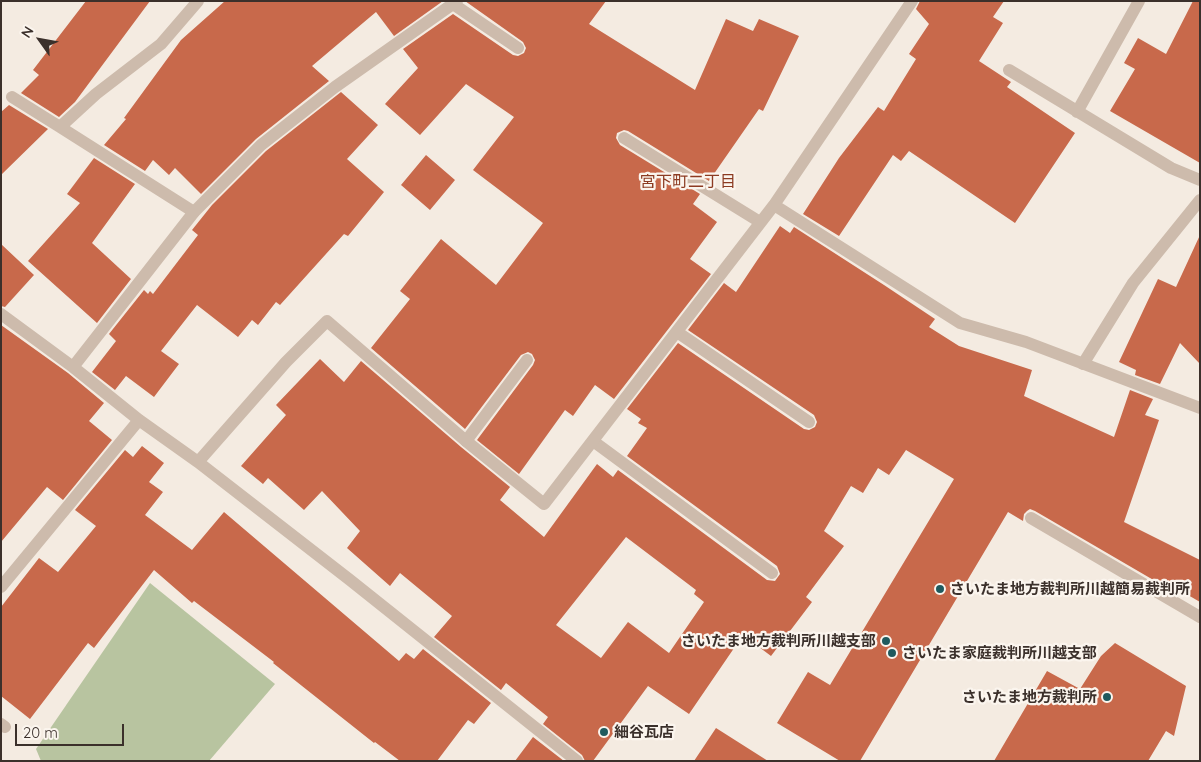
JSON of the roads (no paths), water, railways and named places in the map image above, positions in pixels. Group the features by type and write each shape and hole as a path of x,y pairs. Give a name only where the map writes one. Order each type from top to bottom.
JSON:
{"street":[{"path":"60,127 96,94 162,44 198,1"},
{"path":"198,462 286,362 327,321 466,441 544,504 774,205 912,1"},
{"path":"1077,112 1139,1"},
{"path":"72,367 194,212 261,145 335,87 455,3 518,48"},
{"path":"1009,70 1171,168 1200,180"},
{"path":"12,97 194,212"},
{"path":"624,138 760,222"},
{"path":"1083,364 1133,283 1200,200"},
{"path":"774,205 960,323 1026,342 1200,408"},
{"path":"1,314 139,420 198,462 578,761"},
{"path":"677,332 809,422"},
{"path":"466,441 527,360"},
{"path":"1,587 139,420"},
{"path":"593,441 772,573"},
{"path":"1032,518 1200,617"}],"place":[{"name":"さいたま地方裁判所川越簡易裁判所","path":"940,589"},
{"name":"さいたま地方裁判所川越支部","path":"886,641"},
{"name":"さいたま家庭裁判所川越支部","path":"892,653"},
{"name":"さいたま地方裁判所","path":"1107,697"},
{"name":"細谷瓦店","path":"604,732"}],"district":[{"name":"宮下町二丁目","path":"688,182"}]}
